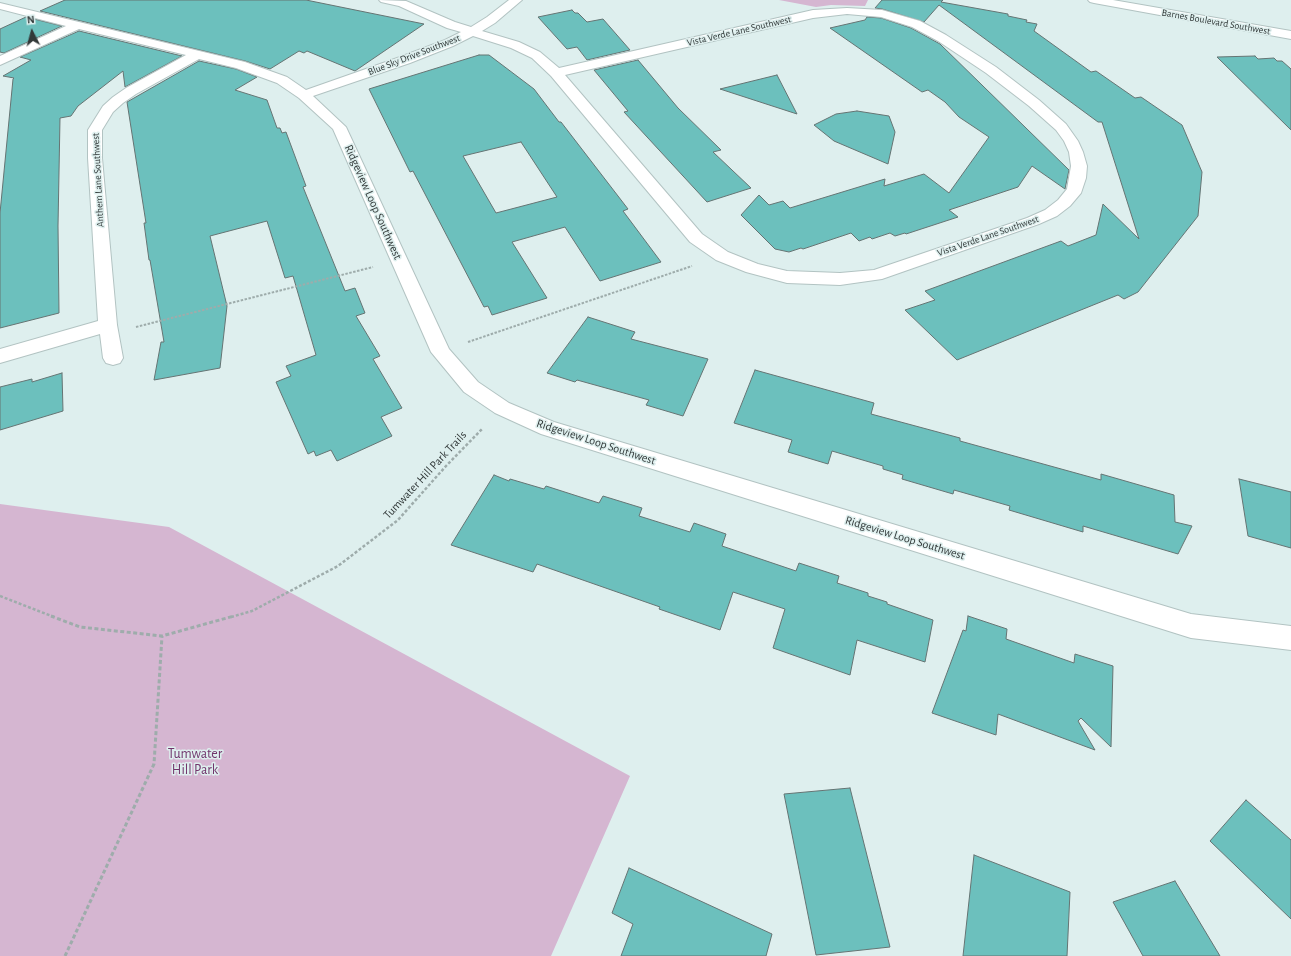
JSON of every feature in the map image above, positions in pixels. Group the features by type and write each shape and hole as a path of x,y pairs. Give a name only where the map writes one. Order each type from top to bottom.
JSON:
{"street":[{"name":"Vista Verde Lane Southwest","path":"385,0 402,4 452,25 515,45 536,54 556,73 696,238 722,256 752,268 787,277 840,279 876,274 1033,221 1051,213 1075,190 1079,166 1076,152 1071,140 1061,127 1034,103 986,66 916,24 900,18 865,12 833,12 813,14 556,73"},
{"name":"Blue Sky Drive Southwest","path":"304,95 449,43 473,31 507,8 516,0"},
{"name":"Barnes Boulevard Southwest","path":"1094,0 1291,35"},
{"name":"Ridgeview Loop Southwest","path":"0,6 75,26 196,54 262,72 282,80 304,95 339,127 441,352 471,387 502,408 548,428 1191,626 1291,638"},
{"path":"0,62 75,26"},
{"name":"Anthem Lane Southwest","path":"113,358 109,329 95,158 95,130 108,108 131,90 196,54"},
{"path":"0,356 109,329"}],"path":[{"path":"441,352 722,256"},
{"path":"109,329 399,260"},
{"name":"Tumwater Hill Park Trails","path":"0,596 80,627 162,636 252,611 338,566 398,520 446,466 502,408"},
{"path":"65,956 154,764 162,636"}],"green space":[{"path":"779,0 868,0 865,6 831,5 816,7"},
{"name":"Tumwater Hill Park","path":"0,504 169,527 630,776 551,956 0,956"}],"building":[{"path":"65,0 306,0 424,24 355,71 307,51 304,53 299,51 270,69 245,61 40,11"},
{"path":"882,0 943,0 941,2 1008,14 1008,16 1037,24 1034,31 1091,72 1096,71 1135,98 1141,97 1182,125 1202,172 1198,216 1138,292 1124,299 1118,295 957,360 905,310 935,300 925,291 1061,241 1068,246 1096,235 1103,204 1139,239 1102,122 1098,122 939,5 924,22 875,8"},
{"path":"572,10 575,13 578,13 587,22 603,19 630,50 587,60 577,47 567,49 538,17"},
{"path":"26,17 62,26 4,53 0,52 0,29"},
{"path":"867,17 881,18 911,28 940,44 1069,170 1065,189 1032,166 1018,187 949,210 958,217 906,234 895,236 890,233 872,239 870,237 859,241 851,233 803,249 801,248 789,252 775,249 741,215 759,195 769,205 783,201 790,208 885,179 884,186 924,174 949,193 989,137 959,117 945,102 928,90 922,92 830,28 865,20"},
{"path":"79,31 182,56 125,87 123,71 78,106 71,116 60,118 58,226 59,313 0,328 0,213 14,78 3,76 31,60 20,57"},
{"path":"479,55 489,55 534,89 628,209 623,211 661,262 600,281 565,227 512,242 547,298 492,315 488,306 484,307 413,171 410,172 369,89","holes":["521,142 557,197 496,213 463,156"]},
{"path":"1255,56 1258,59 1274,58 1277,61 1282,61 1291,69 1291,130 1217,57"},
{"path":"638,60 678,108 721,150 713,152 751,188 707,202 624,112 628,111 594,70"},
{"path":"199,61 236,69 257,77 235,90 267,100 277,128 280,128 282,133 286,132 306,186 303,187 345,291 355,288 365,313 356,316 380,356 373,359 402,408 381,417 392,436 337,461 331,450 316,456 314,451 308,454 276,382 291,376 286,366 316,355 293,276 285,278 267,221 210,236 227,306 220,368 154,380 161,342 164,342 149,260 144,223 146,223 127,102"},
{"path":"777,75 797,114 720,89"},
{"path":"857,111 889,116 895,132 888,164 834,141 814,125 836,114"},
{"path":"588,317 635,332 631,339 708,359 683,416 646,405 649,400 577,380 575,382 547,373"},
{"path":"755,370 874,403 871,414 960,438 960,441 1101,480 1101,474 1174,495 1175,522 1192,526 1178,554 1083,526 1083,532 1009,510 1010,506 954,490 953,494 902,479 903,475 883,469 883,466 832,451 828,464 788,452 792,440 734,423"},
{"path":"62,373 63,411 0,430 0,387 32,379 32,382"},
{"path":"494,475 509,481 510,479 544,489 546,486 599,503 603,496 642,508 639,516 690,532 694,523 726,534 722,546 796,571 799,563 839,576 837,583 868,593 868,596 887,602 887,604 933,620 925,662 857,640 850,675 773,648 785,609 733,592 720,630 659,609 660,607 537,564 533,572 451,545"},
{"path":"1239,479 1291,492 1291,548 1248,536"},
{"path":"968,616 1007,629 1006,639 1074,663 1075,654 1113,666 1111,747 1081,718 1078,721 1095,750 998,714 996,735 932,713 963,630 966,631"},
{"path":"850,788 890,947 816,955 784,794"},
{"path":"1246,800 1291,840 1291,919 1210,841"},
{"path":"974,855 1070,892 1067,956 963,956"},
{"path":"629,868 772,934 766,956 621,956 633,924 612,913"},
{"path":"1175,881 1220,956 1143,956 1113,902"}]}
